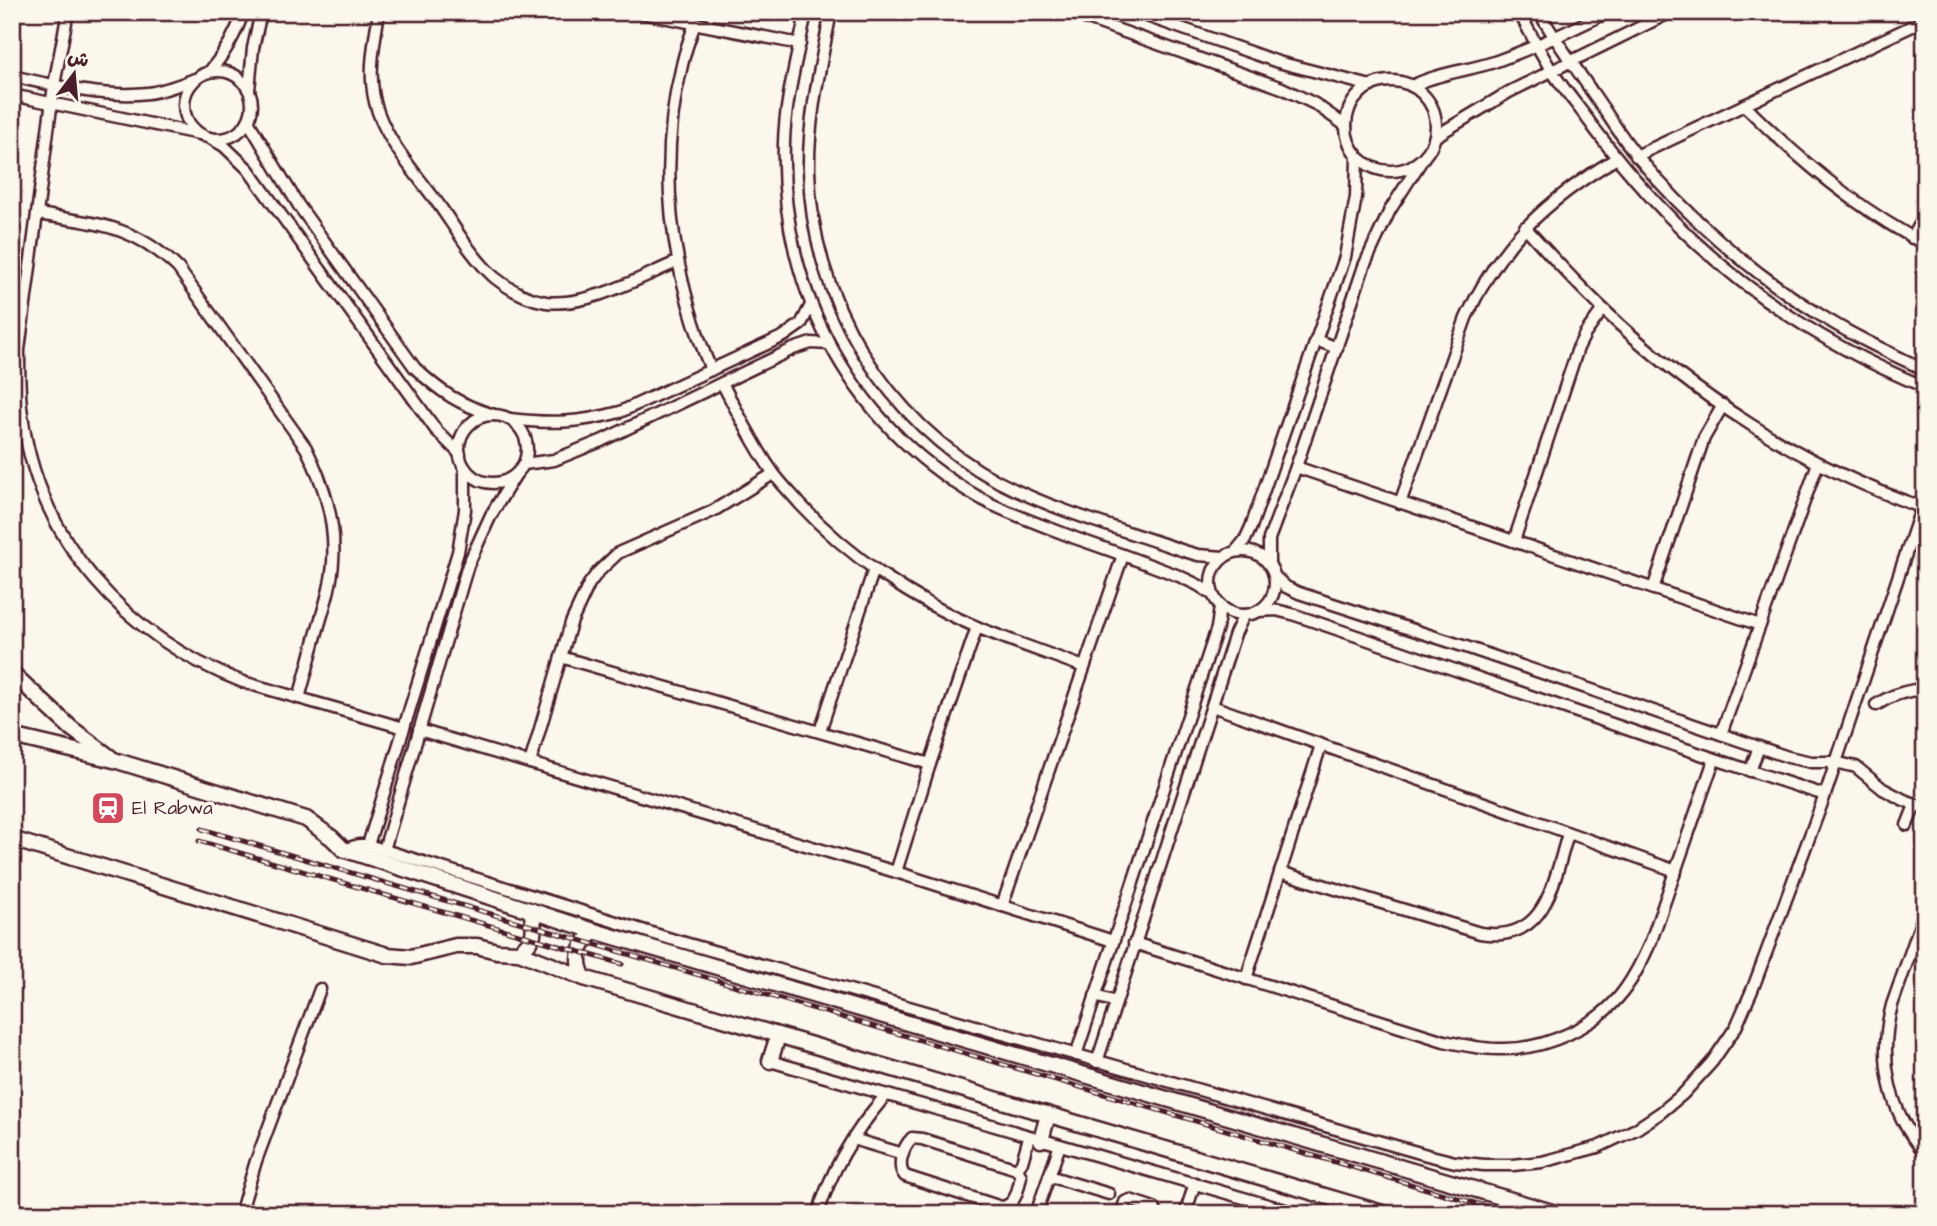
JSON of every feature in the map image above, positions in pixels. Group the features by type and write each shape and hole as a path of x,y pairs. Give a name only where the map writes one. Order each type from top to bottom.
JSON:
{"main road":[{"path":"12,673 71,728 114,760"},
{"path":"12,736 114,760 306,819 343,849 594,931 1559,1214"},
{"path":"12,839 395,957 411,957 456,946 519,952 584,978 1386,1214"},
{"path":"519,952 534,937 531,910"},
{"path":"584,978 579,964 580,950 594,931"},
{"path":"770,1062 778,1036"},
{"path":"1035,1138 1048,1115"}],"street":[{"path":"68,12 51,103 22,329 19,383 22,415 34,467 49,508 87,571 115,602 146,630 181,653 243,682 404,728"},
{"path":"12,76 126,95 162,90 210,71 234,36 243,12"},
{"path":"249,90 253,48 261,12"},
{"path":"379,12 371,68 377,111 398,149 492,275 526,296 565,303 584,300 677,262"},
{"path":"636,12 800,44"},
{"path":"806,12 787,106 783,173 786,207 791,240 811,305 829,344 853,383 886,424 924,460 990,503 1014,515 1190,580 1212,594"},
{"path":"831,12 810,136 811,205 825,272 842,315 871,366 891,394 941,443 998,481 1030,496 1184,551 1224,557"},
{"path":"1068,12 1282,88 1315,104 1346,125"},
{"path":"1135,12 1278,62 1371,86"},
{"path":"1519,12 1551,70 1617,158 1644,191 1703,251 1781,312 1830,342 1921,386 1924,369 1871,344 1816,313 1712,235 1636,156 1539,12"},
{"path":"1412,86 1441,74 1497,61 1608,12"},
{"path":"1436,135 1551,70 1671,12"},
{"path":"1636,156 1925,20"},
{"path":"695,24 682,64 673,113 670,150 671,213 677,262 697,335 711,370"},
{"path":"210,71 222,70 242,80 252,100 252,111 241,130 221,139 210,138"},
{"path":"195,79 187,89 185,114 200,134"},
{"path":"1269,564 1269,539 1364,267 1376,237 1406,183 1424,157 1433,144 1436,135 1436,119 1430,103 1412,86 1396,81 1379,83 1364,90 1349,109 1346,125 1349,142 1357,156 1370,166 1386,171 1403,170 1424,157"},
{"path":"12,95 200,134 231,152 248,169 436,430 460,454"},
{"path":"1744,105 1822,177 1865,208 1925,244"},
{"path":"248,121 299,206 415,368 450,398 471,408 510,419 538,423 565,423 620,412 794,331 807,315 811,305"},
{"path":"1357,156 1356,197 1350,237 1316,340 1248,533 1236,551 1224,557 1214,567 1210,580 1212,594 1220,607 1244,615 1276,610 1292,614 1714,760 1825,795"},
{"path":"1400,503 1466,318 1491,270 1525,227 1567,190 1617,158"},
{"path":"38,214 125,231 162,253 178,268 306,448 328,503 333,533 333,563 328,594 299,698"},
{"path":"1912,238 1925,216"},
{"path":"343,849 368,845 671,939 1427,1155 1484,1165 1542,1162 1598,1147 1636,1129 1683,1094 1712,1062 1736,1027 1825,795 1923,502 1886,495 1818,463 1752,426 1650,350 1603,309 1525,227"},
{"path":"1514,541 1578,348 1603,309"},
{"path":"1316,340 1337,348"},
{"path":"524,464 569,455 802,346 811,343 829,344"},
{"path":"722,383 751,438 774,474 812,516 874,569 933,605 977,627 1084,667"},
{"path":"1653,589 1704,438 1723,405"},
{"path":"368,845 458,552 465,510 465,468 459,444 467,427 475,420 494,415"},
{"path":"384,850 468,565 491,515 524,464 527,454 524,434 510,419"},
{"path":"1721,734 1818,463"},
{"path":"1296,467 1760,625"},
{"path":"465,468 473,476 495,483 516,474"},
{"path":"530,763 571,623 589,584 608,561 618,553 713,511 774,474"},
{"path":"1236,551 1262,557 1269,564 1274,576 1272,596 1259,611"},
{"path":"1002,906 1123,555"},
{"path":"820,731 874,569"},
{"path":"1274,576 1299,593 1759,747 1799,760 1835,762 1856,767 1884,789 1920,806 1907,825"},
{"path":"1076,1055 1217,628 1220,607"},
{"path":"1097,1062 1235,634 1244,615"},
{"path":"896,872 977,627"},
{"path":"561,657 930,764"},
{"path":"1876,705 1893,695 1925,689"},
{"path":"1212,706 1676,871"},
{"path":"419,730 896,872 1113,941"},
{"path":"1246,979 1321,744"},
{"path":"1750,771 1759,747"},
{"path":"1135,943 1444,1041 1500,1050 1528,1047 1555,1039 1581,1027 1605,1010 1624,990 1639,967 1651,941 1714,760"},
{"path":"1280,872 1480,933 1509,934 1534,920 1543,909 1569,834"},
{"path":"1925,911 1889,1019 1885,1049 1891,1092 1896,1106 1909,1133 1925,1153"},
{"path":"1912,948 1925,952"},
{"path":"240,1214 256,1161 320,989"},
{"path":"1095,996 1116,1002"},
{"path":"770,1062 1299,1214"},
{"path":"818,1214 829,1181 853,1139 885,1096"},
{"path":"917,1138 1017,1169 1021,1176 1014,1200 1010,1205 1001,1207 905,1176 900,1167 908,1142 917,1138"},
{"path":"1017,1169 1035,1138"},
{"path":"853,1139 903,1154"},
{"path":"1040,1214 1040,1205 1060,1145"},
{"path":"1049,1176 1109,1194"},
{"path":"1188,1213 1195,1183"},
{"path":"1121,1214 1125,1202 1130,1200 1154,1208 1157,1214"}],"railway":[{"path":"202,829 1512,1214"},
{"path":"199,841 622,964"}],"place":[{"name":"El Rabwa","path":"108,808"}]}
